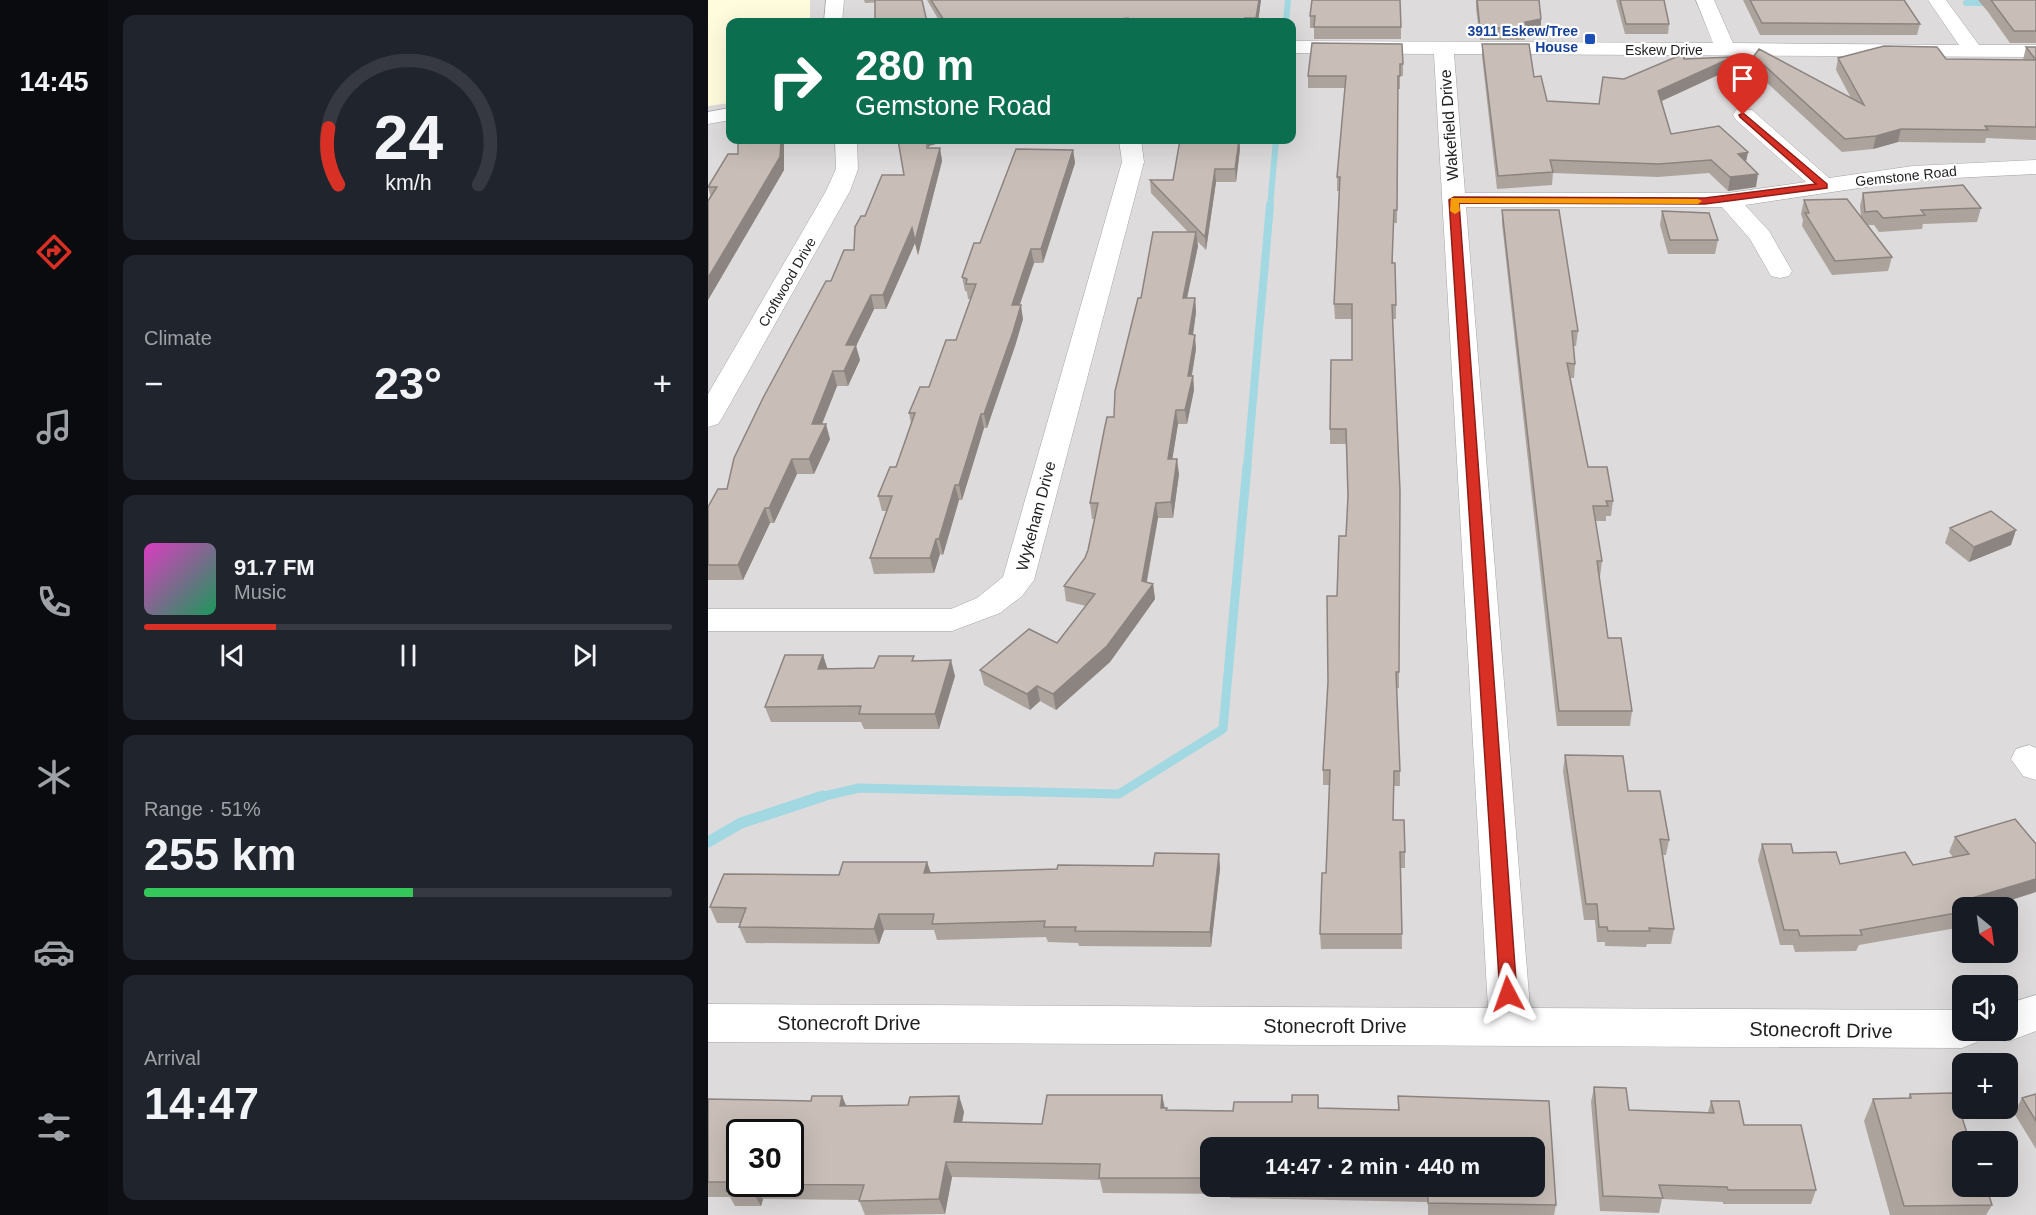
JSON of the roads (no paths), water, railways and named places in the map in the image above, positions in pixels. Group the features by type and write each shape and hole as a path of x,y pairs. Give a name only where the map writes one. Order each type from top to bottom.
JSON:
{"street":[{"path":"833,18 835,0"},
{"path":"1705,0 1726,50"},
{"path":"1937,0 1973,51"},
{"name":"Eskew Drive","path":"1296,47 2036,51"},
{"name":"Wakefield Drive","path":"1444,49 1510,1026"},
{"path":"708,118 726,115"},
{"path":"1743,115 1824,186"},
{"name":"Croftwood Drive","path":"708,418 838,191 847,170 846,144"},
{"name":"Wykeham Drive","path":"708,620 952,620 978,612 1004,597 1018,580 1133,162 1131,144"},
{"name":"Gemstone Road","path":"1454,200 1728,200 1913,173 2036,166"},
{"path":"1728,200 1760,236 1780,271"},
{"path":"2018,1019 2036,1013"},
{"name":"Stonecroft Drive","path":"708,1023 1952,1029"}],"waterway":[{"path":"1286,18 1288,0"},
{"path":"1966,3 1991,3"},
{"path":"1270,207 1276,144"},
{"path":"1247,468 1270,205"},
{"path":"819,797 859,788 1119,794 1223,729 1247,466"},
{"path":"819,797 823,796"},
{"path":"708,842 741,823 819,797"}],"place":[{"name":"3911 Eskew/Tree House","path":"1590,39"}]}
